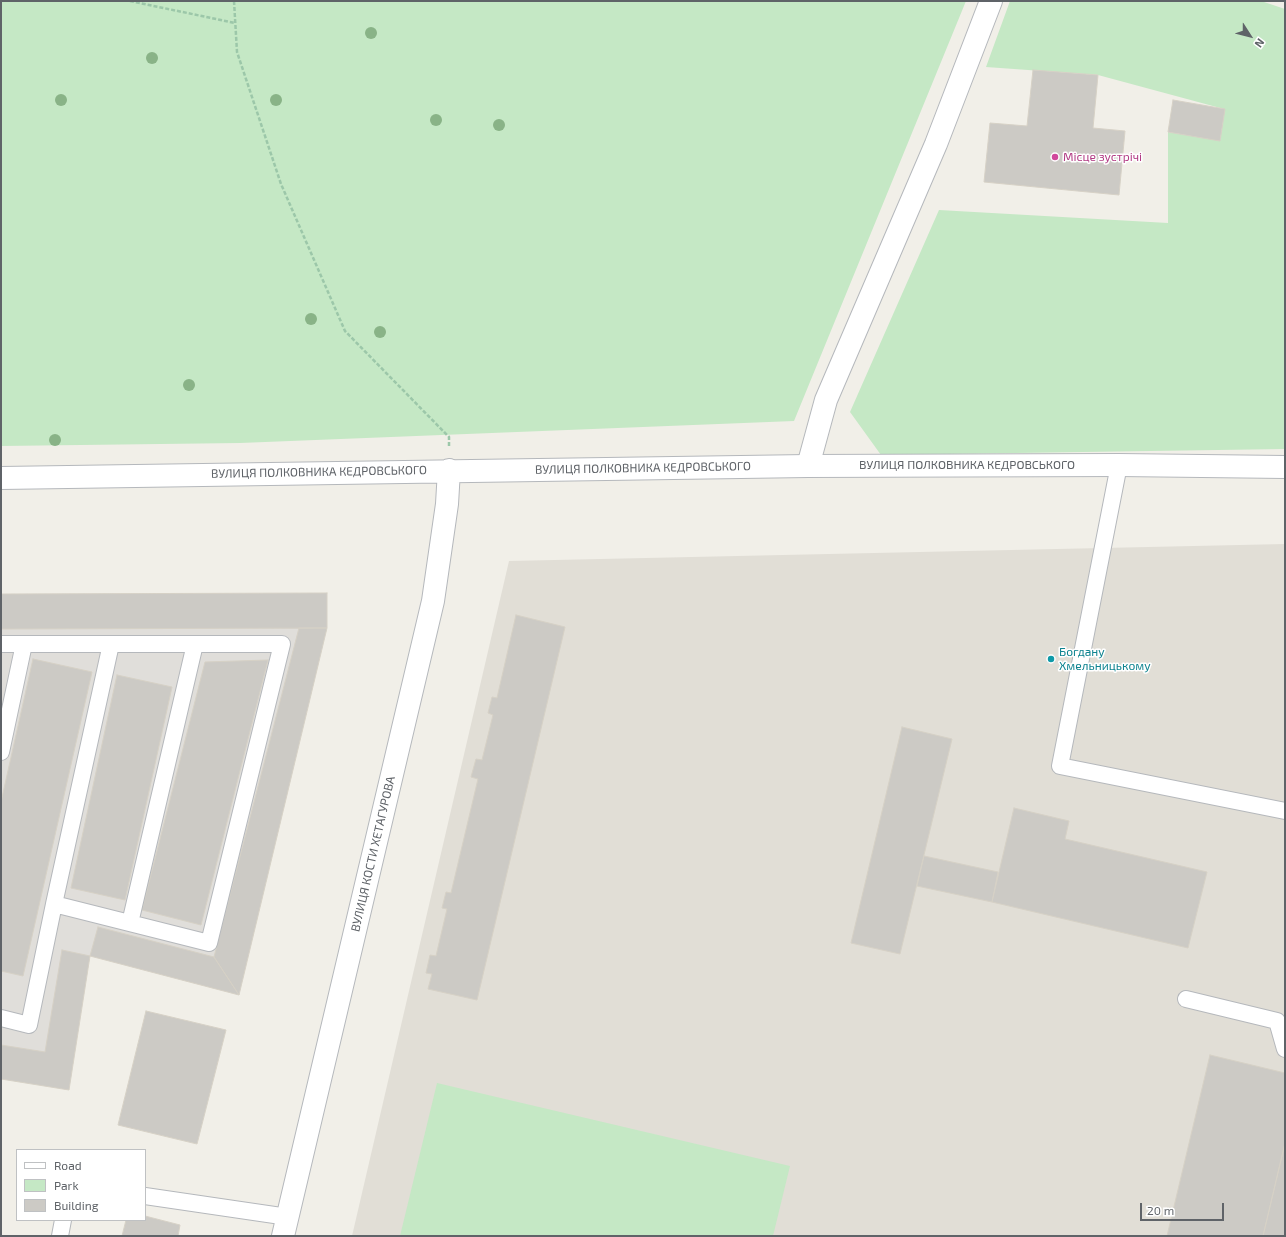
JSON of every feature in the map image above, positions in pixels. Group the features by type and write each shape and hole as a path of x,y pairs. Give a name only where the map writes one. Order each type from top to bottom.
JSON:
{"street":[{"path":"808,466 826,400 936,144 991,1"},
{"name":"ВУЛИЦЯ ПОЛКОВНИКА КЕДРОВСЬКОГО","path":"1,478 449,470 808,466 1118,465 1285,467"},
{"name":"ВУЛИЦЯ КОСТИ ХЕТАГУРОВА","path":"286,1227 434,601 447,504 449,470"}],"lane":[{"path":"1118,465 1060,766 1285,811"},
{"path":"1,644 282,644 209,943 54,904"},
{"path":"1,752 24,644"},
{"path":"1,1018 29,1025 111,644"},
{"path":"130,923 196,644"},
{"path":"1186,999 1277,1021 1285,1049"},
{"path":"146,1196 286,1227"},
{"path":"60,1236 63,1221"}],"path":[{"path":"130,1 235,23"},
{"path":"234,1 238,52 281,184 345,331 449,437 449,470"}],"shaded area":[{"path":"1285,544 1285,1236 352,1236 509,561"},
{"path":"327,593 327,628 239,995 90,956 69,1090 1,1079 1,594"}],"green space":[{"path":"1,1 966,1 794,421 240,443 1,446"},
{"path":"1010,1 1261,1 1285,9 1285,449 881,455 850,412 939,210 1168,223 1168,132 1220,140 1224,109 1098,75 986,67"},
{"path":"437,1083 790,1166 773,1236 400,1236"}],"building":[{"name":"Місце зустрічі","path":"1033,70 1098,75 1093,128 1125,131 1119,195 984,182 990,123 1027,126"},
{"path":"1173,100 1225,109 1220,141 1168,132"},
{"path":"327,593 327,628 1,629 1,594"},
{"path":"516,615 565,627 477,1000 428,989 432,974 426,973 430,955 436,956 447,909 442,908 446,892 451,893 478,779 471,777 476,759 482,760 493,715 488,713 492,697 497,698"},
{"path":"299,628 327,628 239,995 214,957"},
{"path":"33,659 92,672 23,976 1,971 1,802"},
{"path":"268,660 201,925 142,910 205,662"},
{"path":"117,675 172,687 125,900 71,888"},
{"path":"902,727 952,739 900,954 851,943"},
{"path":"1014,808 1069,821 1065,839 1207,872 1188,948 992,902"},
{"path":"924,856 998,872 992,902 917,886"},
{"path":"98,927 214,957 239,995 90,956"},
{"path":"62,950 90,956 69,1090 1,1079 1,1045 45,1052"},
{"path":"146,1011 226,1030 197,1144 118,1125"},
{"path":"1210,1055 1285,1073 1285,1143 1263,1236 1167,1236"},
{"path":"1285,1143 1285,1236 1263,1236"},
{"path":"146,1216 180,1225 178,1236 122,1236 126,1221 146,1221"}],"place":[{"name":"Місце зустрічі","path":"1055,157"},
{"name":"Богдану Хмельницькому","path":"1051,659"}]}
